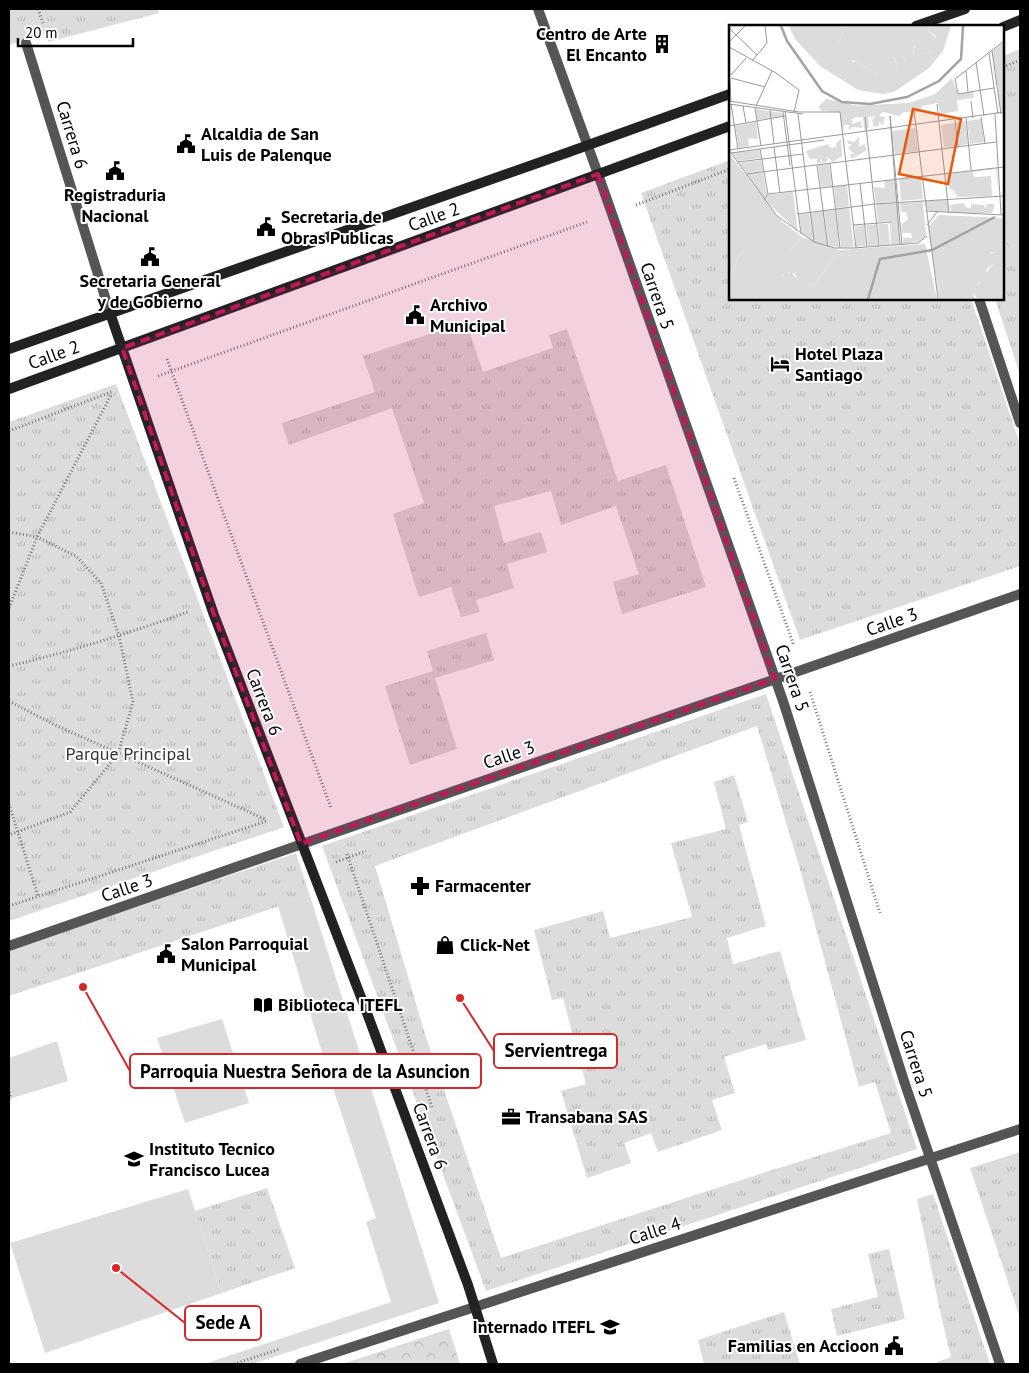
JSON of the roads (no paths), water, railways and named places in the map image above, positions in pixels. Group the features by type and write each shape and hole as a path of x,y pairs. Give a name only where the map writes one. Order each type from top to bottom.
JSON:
{"street":[{"name":"Carrera 5","path":"538,9 598,174 775,679 901,1072 1000,1364"},
{"path":"919,25 965,9"},
{"path":"1004,27 1020,20"},
{"name":"Carrera 6","path":"26,43 110,313 214,615 364,1005 475,1307 493,1364"},
{"name":"Calle 2","path":"9,349 729,94"},
{"name":"Calle 2","path":"9,389 729,126"},
{"path":"979,300 1020,423"},
{"name":"Calle 3","path":"9,946 1020,594"},
{"name":"Calle 4","path":"300,1364 1020,1129"}],"place":[{"name":"Centro de Arte El Encanto","path":"662,44"},
{"name":"Alcaldia de San Luis de Palenque","path":"186,144"},
{"name":"Registraduria Nacional","path":"115,171"},
{"name":"Secretaria de Obras Publicas","path":"266,227"},
{"name":"Secretaria General y de Gobierno","path":"150,257"},
{"name":"Archivo Municipal","path":"415,315"},
{"name":"Hotel Plaza Santiago","path":"780,364"},
{"name":"Farmacenter","path":"420,886"},
{"name":"Click-Net","path":"445,945"},
{"name":"Salon Parroquial Municipal","path":"166,954"},
{"name":"Parroquia Nuestra Señora de la Asuncion","path":"83,987"},
{"name":"Servientrega","path":"460,998"},
{"name":"Biblioteca ITEFL","path":"263,1005"},
{"name":"Transabana SAS","path":"511,1117"},
{"name":"Instituto Tecnico Francisco Lucea","path":"134,1159"},
{"name":"Sede A","path":"116,1268"},
{"name":"Internado ITEFL","path":"610,1327"},
{"name":"Familias en Accioon","path":"894,1346"}],"park label":[{"name":"Parque Principal","path":"128,754"}]}
